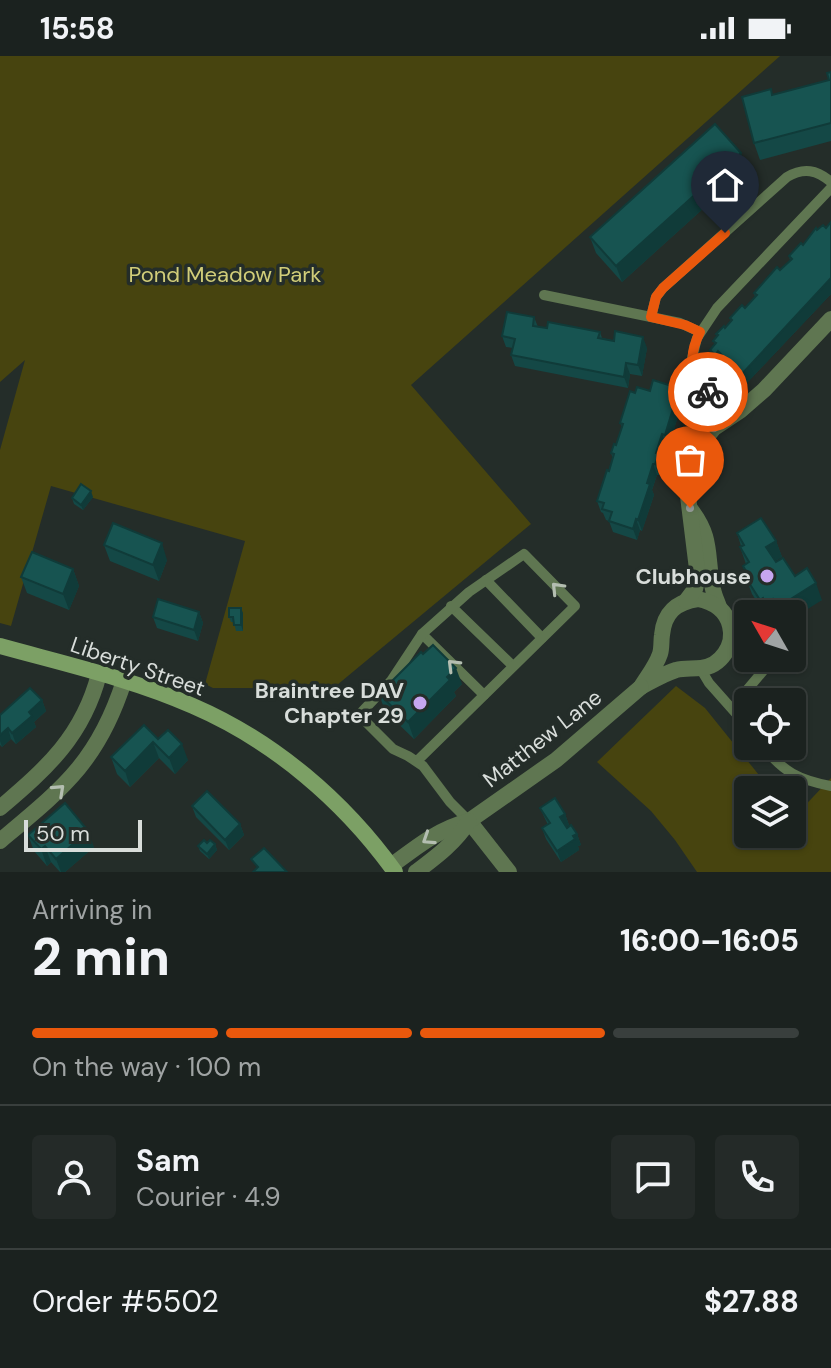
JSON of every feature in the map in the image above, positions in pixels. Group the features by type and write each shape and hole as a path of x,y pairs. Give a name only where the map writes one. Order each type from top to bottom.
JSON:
{"main road":[{"name":"Liberty Street","path":"0,646 124,681 207,712 280,756 309,780 345,812 393,869"}],"street":[{"path":"686,601 695,589 698,577 687,488 702,443 714,428 764,390 831,319"},
{"path":"690,508 706,539 712,585 719,607"},
{"path":"698,599 719,607 726,615 731,635 729,645 718,661 700,668 675,670 641,687 660,653 663,624 668,614 676,606 698,599"},
{"path":"0,808 42,772 65,746 89,706 99,674"},
{"path":"0,841 59,790 86,761 112,716 124,681"},
{"name":"Matthew Lane","path":"393,869 436,833 469,821 563,755 641,687"},
{"path":"469,821 509,872"},
{"name":"Matthew Lane","path":"416,872 448,847 469,821"}],"lane":[{"path":"651,317 656,297 663,288 787,177 811,170 823,175 831,185 717,308 700,332 693,351 693,369 726,420"},
{"path":"544,295 685,325 700,332"},
{"path":"417,761 575,606 524,554 451,606 422,634 391,681 359,715 393,749 417,761 469,821"},
{"path":"486,580 542,638"},
{"path":"451,606 513,666"},
{"path":"422,634 484,695"},
{"path":"700,668 734,711"},
{"path":"749,688 762,672"},
{"path":"775,760 794,775 831,786"}],"green space":[{"name":"Pond Meadow Park","path":"0,56 780,56 411,385 531,524 319,700 267,688 213,688 205,684 245,541 51,486 11,626 0,623 0,450 25,360 0,382"},
{"path":"676,686 705,708 734,744 734,760 747,760 760,776 734,776 734,848 806,848 806,804 831,778 831,872 697,872 651,811 597,762"}],"building":[{"path":"831,72 831,123 754,143 742,97 771,89 772,95 829,80 827,73"},
{"path":"715,124 741,153 616,266 590,237"},
{"path":"831,222 831,278 740,376 736,372 734,375 721,364 726,359 718,351 715,355 710,350 716,343 713,341 716,334 725,328 742,305 745,308 757,295 754,293 777,267 780,270 792,259 789,256 801,243 803,245 816,228 823,225 826,228"},
{"path":"507,312 534,317 533,326 547,328 548,322 600,332 598,338 614,341 615,331 643,337 638,365 626,363 624,377 511,355 515,339 502,336"},
{"path":"653,380 675,387 674,405 633,529 609,521 612,512 602,509 604,503 597,501 609,471 614,454 611,453 623,424 620,423 630,391 635,393 637,387 650,391"},
{"path":"81,484 91,491 81,505 72,498"},
{"name":"Clubhouse","path":"761,518 776,541 766,547 776,562 783,558 795,576 807,568 816,583 789,600 760,600 746,578 749,576 743,566 749,562 740,547 744,545 737,533"},
{"path":"113,523 162,543 153,565 104,545"},
{"path":"32,552 73,569 63,594 21,577"},
{"path":"158,599 199,612 194,630 153,617"},
{"path":"229,608 241,608 241,625 234,625 233,617 229,617"},
{"path":"433,645 456,668 447,677 450,680 408,722 379,694 421,652 423,654"},
{"path":"30,688 42,700 29,712 32,716 12,733 8,728 0,735 0,715"},
{"path":"144,725 158,739 168,730 182,744 169,758 153,742 125,771 111,757"},
{"path":"207,791 240,824 225,840 192,806"},
{"path":"555,798 565,814 560,817 567,828 571,825 577,834 573,836 575,839 557,851 542,828 550,823 540,808"},
{"path":"65,803 88,831 56,859 45,846 41,849 28,835"},
{"path":"204,840 215,844 207,854 198,846"},
{"path":"264,848 287,872 253,872 258,867 251,859"}],"way so far":[{"path":"690,508 686,494 688,482 702,443 714,428 726,420 708,392"}],"place":[{"name":"Clubhouse","path":"767,576"},
{"name":"Braintree DAV Chapter 29","path":"420,703"}],"route":[{"path":"708,392 692,364 700,332 651,317 654,301 663,288 725,233"}]}
